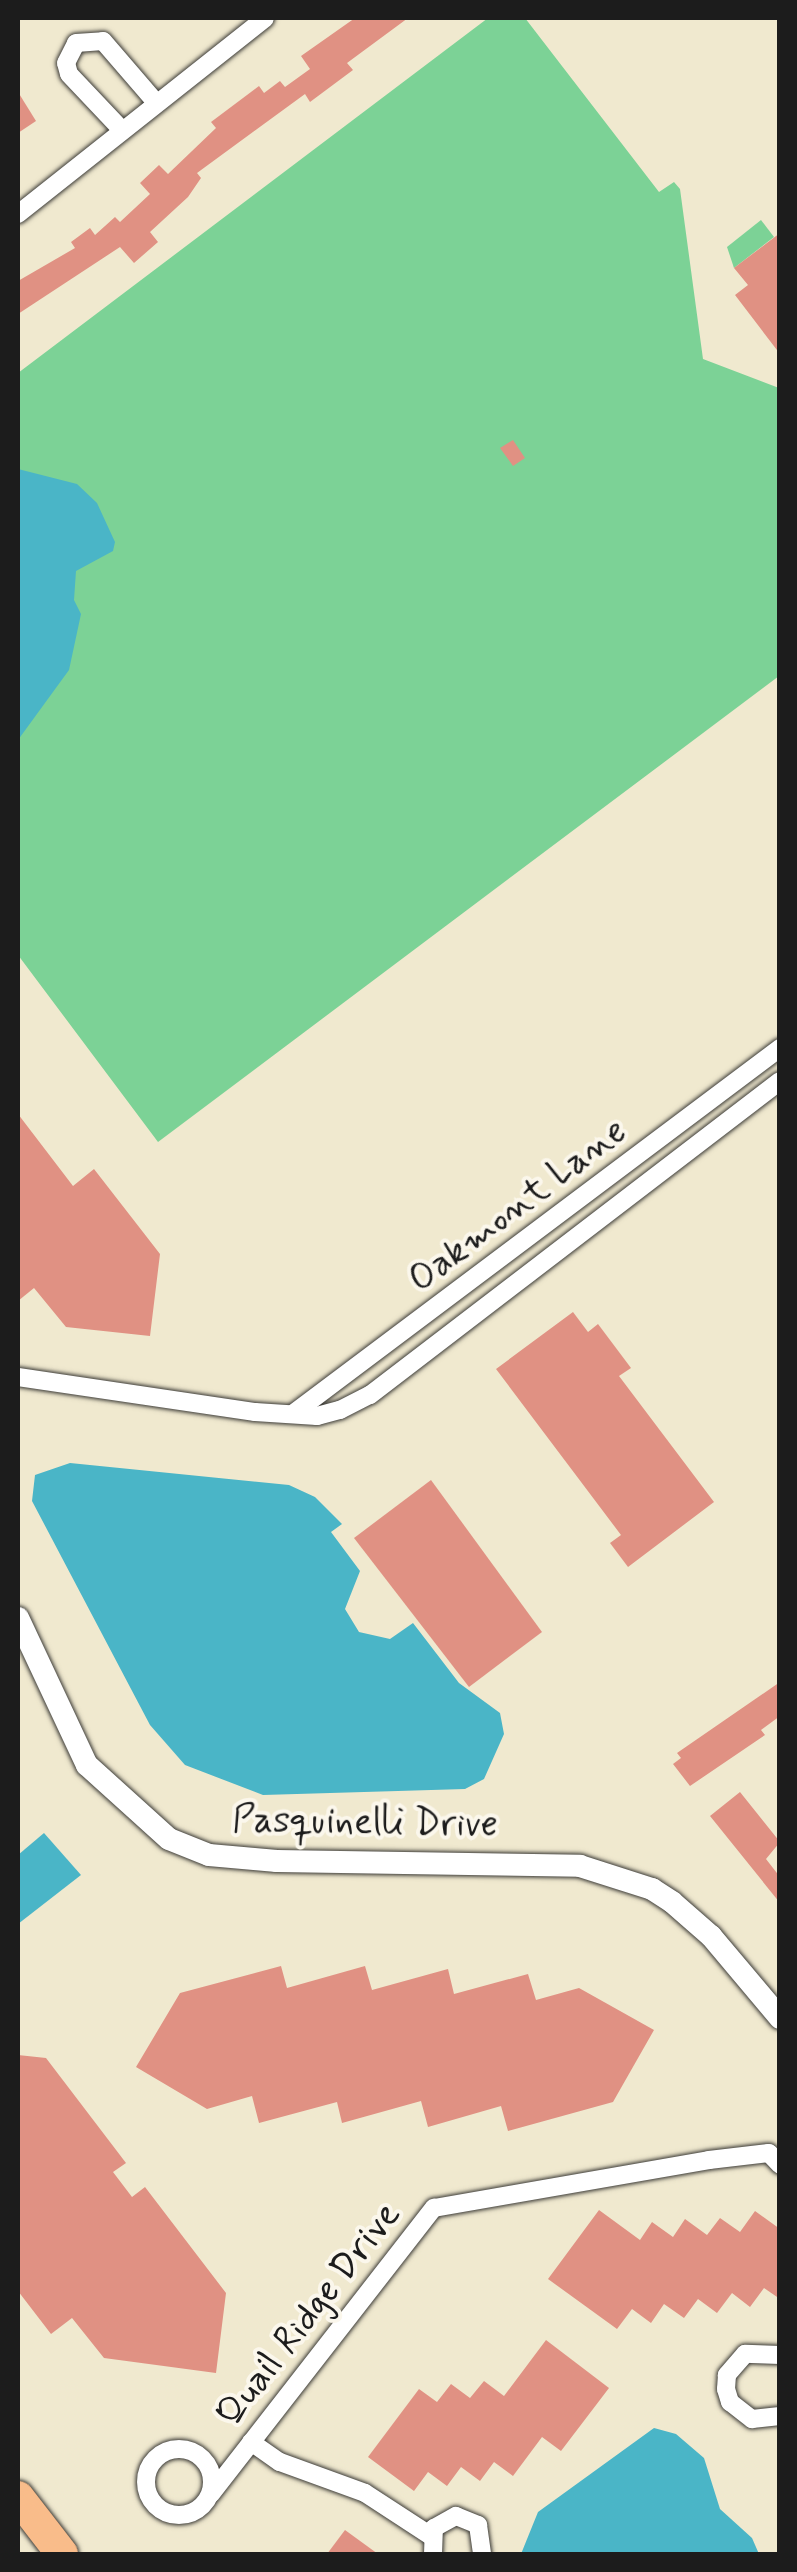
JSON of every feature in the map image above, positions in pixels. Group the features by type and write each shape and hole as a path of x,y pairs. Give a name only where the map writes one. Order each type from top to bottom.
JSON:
{"highway":[{"path":"18,2497 62,2554"}],"street":[{"path":"18,214 154,100 265,18"},
{"path":"120,128 69,74 66,63 76,43 103,41 154,100"},
{"name":"Oakmont Lane","path":"294,1413 780,1048"},
{"name":"Oakmont Lane","path":"18,1377 317,1416 370,1395 780,1081"},
{"name":"Pasquinelli Drive","path":"18,1618 87,1765 169,1839 209,1855 277,1862 580,1866 652,1889 672,1902 711,1936 780,2018"},
{"name":"Quail Ridge Drive","path":"211,2494 434,2208 774,2159"},
{"path":"780,2355 745,2354 727,2375 726,2389 730,2402 752,2420 780,2416"},
{"path":"251,2442 280,2462 366,2494 432,2545 447,2518 464,2516 483,2533 482,2554"}],"green space":[{"path":"488,18 525,18 659,192 674,182 680,189 703,359 779,388 779,676 158,1142 18,955 18,373"},
{"path":"761,220 774,237 734,268 727,247"}],"water":[{"path":"18,469 77,484 97,503 115,542 113,551 76,571 74,600 81,614 69,670 18,740"},
{"path":"70,1463 289,1485 315,1497 342,1524 331,1532 360,1571 345,1609 359,1632 390,1639 413,1623 459,1683 500,1713 504,1734 484,1779 465,1789 263,1795 185,1765 150,1725 32,1501 35,1475"},
{"path":"44,1833 81,1875 18,1924 18,1855"},
{"path":"654,2428 676,2434 704,2458 720,2509 752,2538 759,2554 521,2554 538,2512"}],"building":[{"path":"355,18 408,18 347,63 353,70 310,102 305,94 197,173 201,178 188,197 150,232 158,242 134,263 120,247 18,314 18,281 75,248 71,242 90,228 95,235 115,217 120,222 150,194 140,183 159,165 168,174 216,128 211,122 259,86 264,93 280,81 285,87 310,69 301,56"},
{"path":"18,92 36,121 18,133"},
{"path":"780,233 780,354 735,295 748,285 734,268"},
{"path":"513,440 525,458 513,466 500,448"},
{"path":"18,1114 73,1186 94,1169 160,1254 150,1336 66,1327 34,1288 18,1301"},
{"path":"573,1312 588,1332 598,1324 631,1368 619,1376 714,1502 628,1567 610,1543 621,1535 496,1369"},
{"path":"431,1480 542,1632 469,1687 354,1538"},
{"path":"780,1682 780,1716 761,1730 765,1735 690,1786 673,1764 681,1758 677,1753"},
{"path":"740,1792 780,1842 766,1859 780,1877 780,1903 710,1816"},
{"path":"281,1966 287,1988 365,1966 372,1990 448,1969 454,1994 528,1974 536,2000 579,1988 654,2030 613,2102 508,2131 501,2106 428,2127 421,2101 342,2123 337,2102 259,2123 252,2096 207,2109 136,2067 180,1993"},
{"path":"18,2055 46,2058 126,2163 113,2172 132,2197 145,2187 226,2293 216,2373 104,2358 72,2318 51,2334 18,2291"},
{"path":"599,2210 640,2240 652,2222 673,2237 685,2219 707,2235 720,2218 740,2232 755,2211 780,2229 780,2299 764,2288 750,2307 732,2293 717,2313 698,2299 684,2318 664,2304 651,2323 632,2309 617,2329 548,2279"},
{"path":"546,2340 609,2388 561,2451 542,2437 513,2476 494,2462 480,2481 461,2467 447,2486 428,2472 414,2491 368,2457 419,2389 437,2402 451,2384 470,2398 484,2381 504,2396"},
{"path":"345,2530 378,2554 327,2554"}]}
